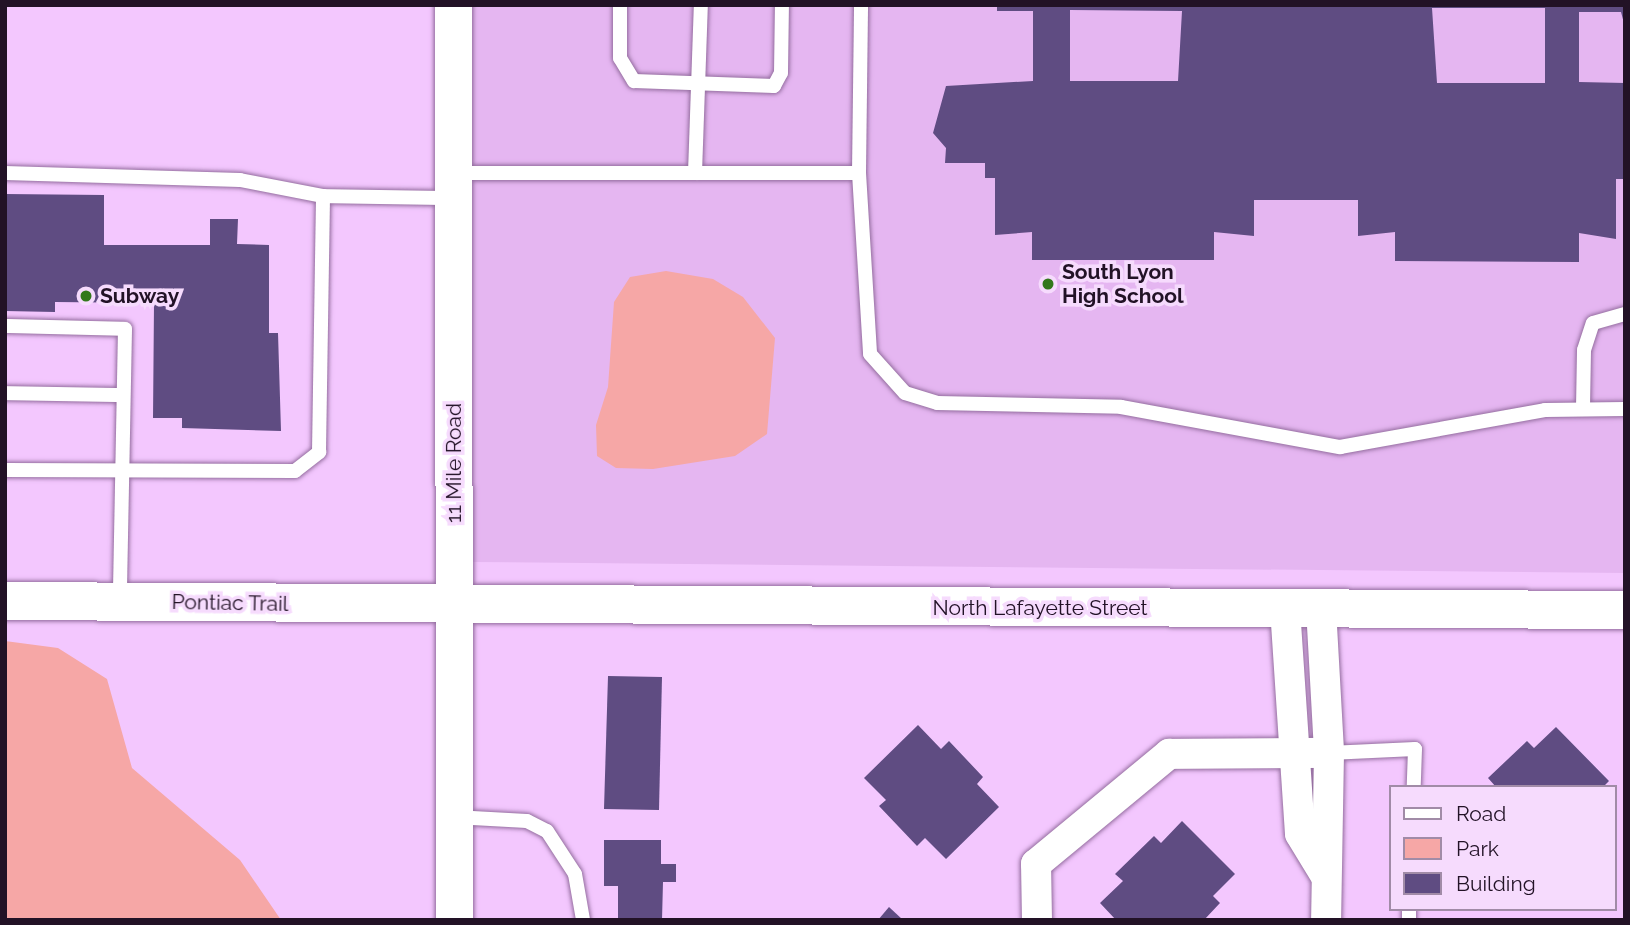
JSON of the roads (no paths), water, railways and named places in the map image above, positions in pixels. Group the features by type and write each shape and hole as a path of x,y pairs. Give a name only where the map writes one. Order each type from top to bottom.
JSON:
{"main road":[{"name":"Pontiac Trail","path":"5,601 455,603"},
{"name":"North Lafayette Street","path":"455,603 1625,611"}],"street":[{"name":"11 Mile Road","path":"453,5 454,920"},
{"path":"1303,608 1329,753 1326,920"},
{"path":"1303,608 1292,755 1300,834 1325,875"},
{"path":"1037,920 1035,864 1169,754 1329,753"}],"lane":[{"path":"620,5 620,58 634,81 702,84 780,82 782,5"},
{"path":"695,173 702,84 701,5"},
{"path":"861,5 859,173 870,354 905,393 937,403 1121,407 1319,446 1362,446 1506,416 1583,408 1625,409"},
{"path":"5,173 240,180 323,196 453,185 695,173 859,173"},
{"path":"5,470 296,471 319,452 323,196"},
{"path":"1583,408 1584,350 1592,323 1625,314"},
{"path":"5,326 125,329 120,602"},
{"path":"5,393 123,395"},
{"path":"1329,753 1415,749 1414,785"},
{"path":"453,817 527,821 547,831 575,874 583,920"}],"place":[{"name":"South Lyon High School","path":"1048,284"},
{"name":"Subway","path":"86,296"}]}
